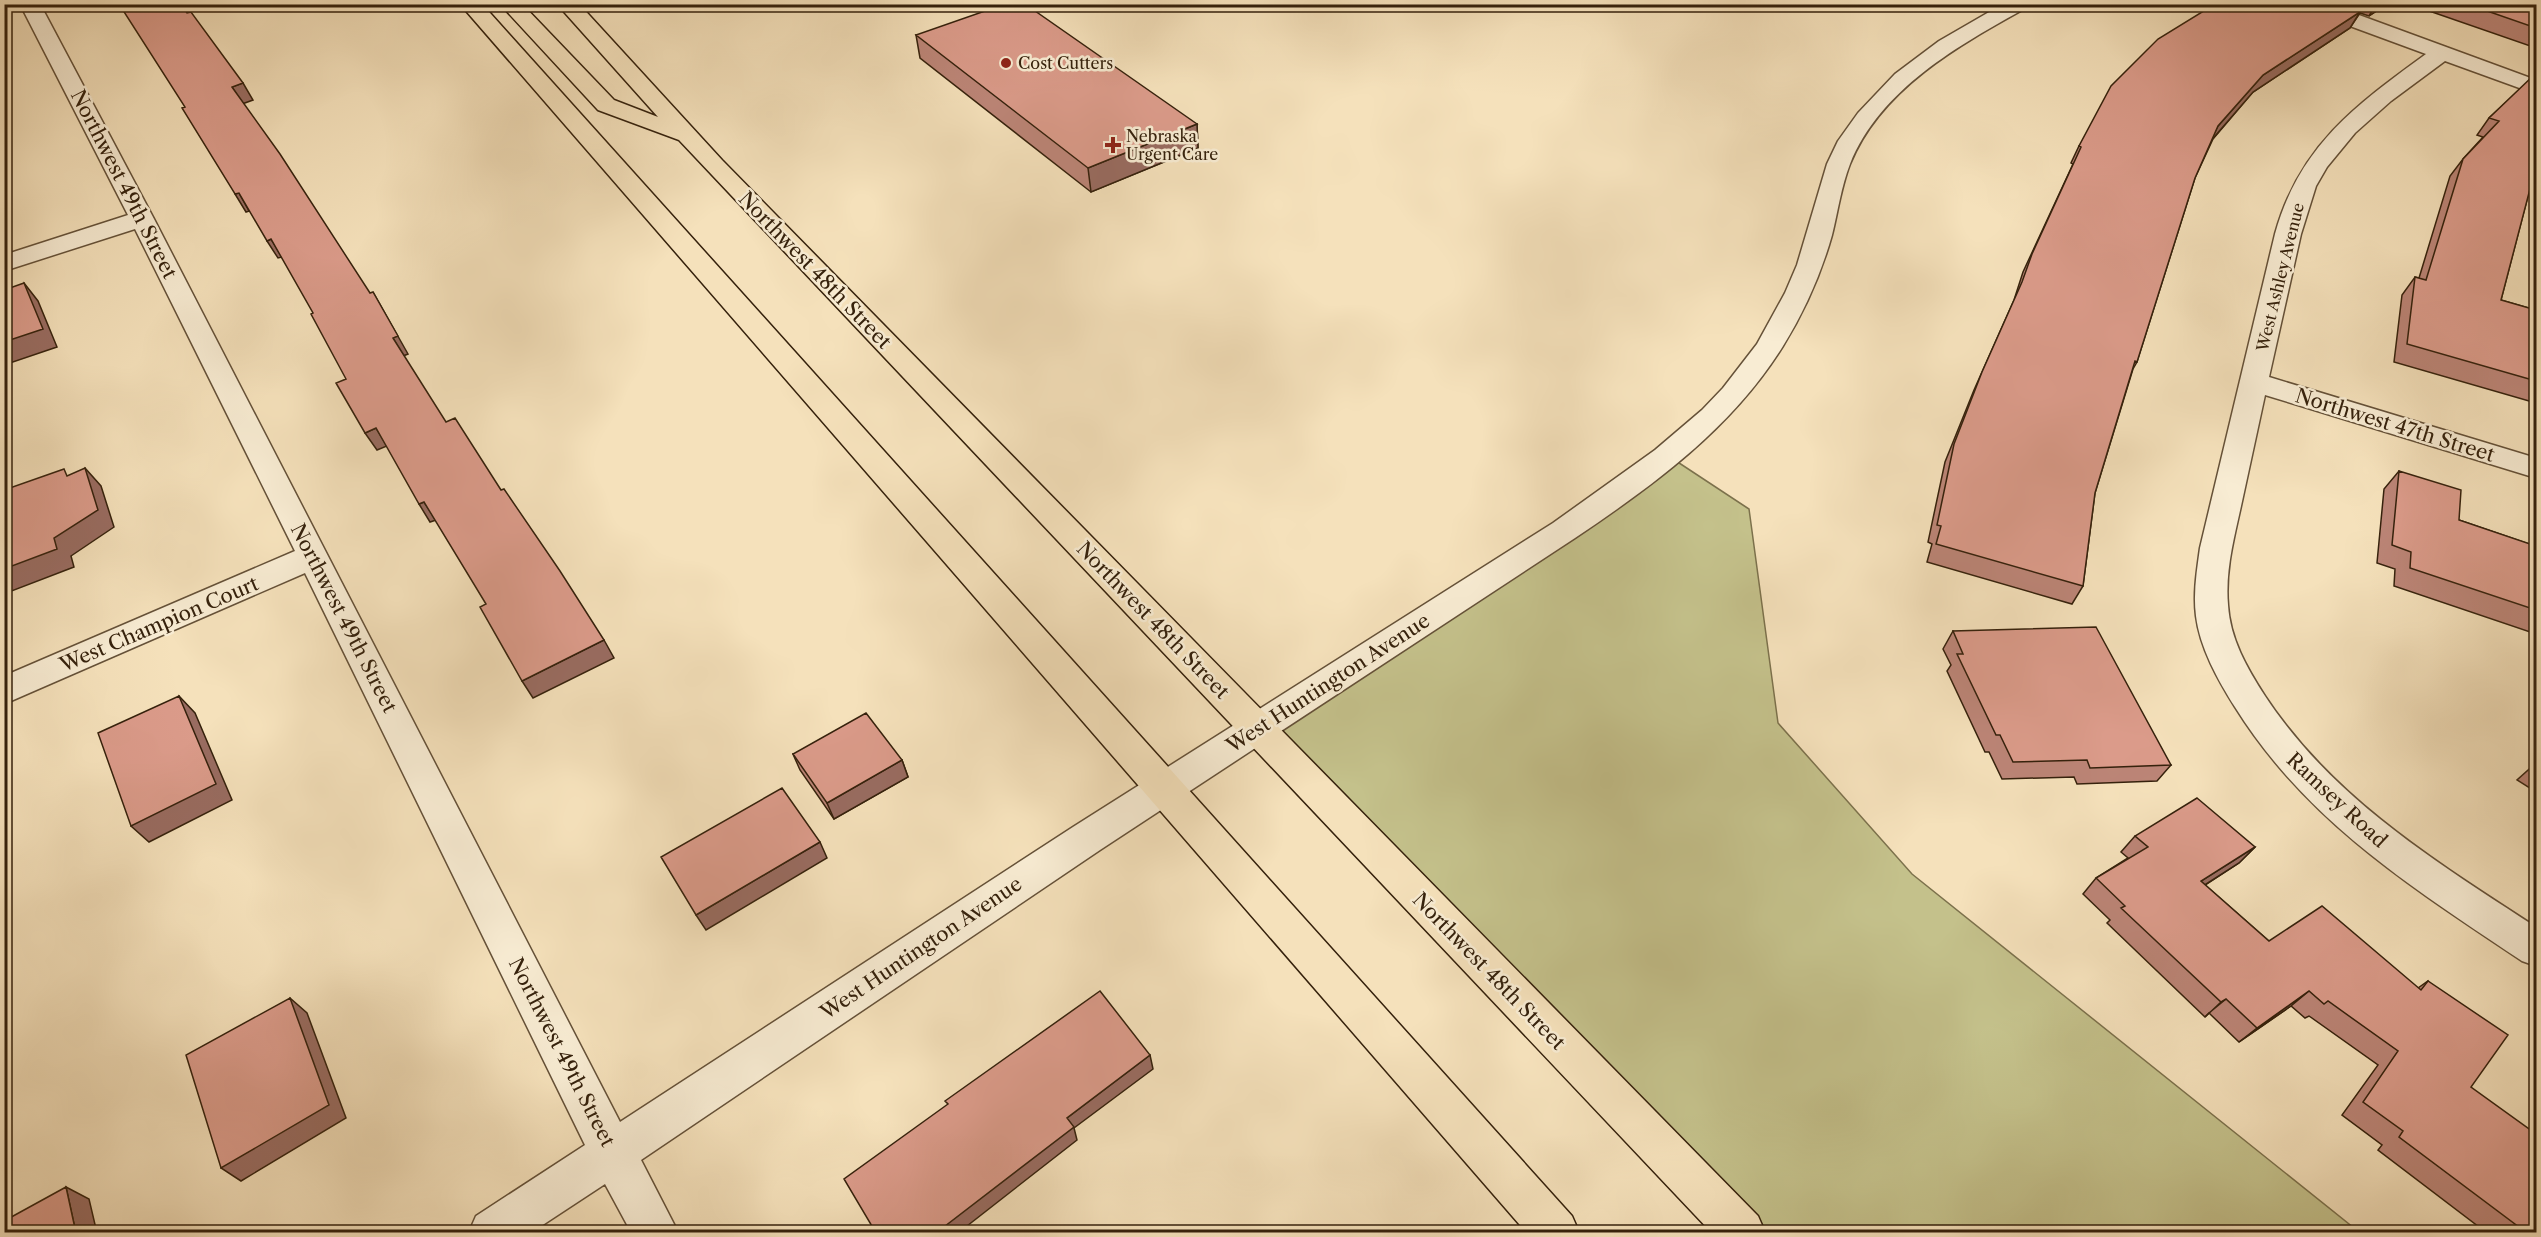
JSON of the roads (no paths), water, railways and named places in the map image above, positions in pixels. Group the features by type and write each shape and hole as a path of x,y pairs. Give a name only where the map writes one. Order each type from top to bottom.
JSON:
{"main road":[{"path":"470,4 1556,1233"},
{"path":"510,4 606,105 686,135"},
{"name":"Northwest 48th Street","path":"567,4 686,135 1742,1233"}],"street":[{"name":"Northwest 49th Street","path":"30,4 313,556 580,1091 655,1233"},
{"name":"West Huntington Avenue","path":"492,1233 1164,788 1650,471 1712,416 1761,359 1788,315 1818,238 1832,175 1850,141 1878,102 1912,68 1953,40 2019,4"},
{"path":"2308,4 2536,87"},
{"name":"West Ashley Avenue","path":"2254,382 2294,211 2313,169 2360,114 2442,53"},
{"path":"4,263 142,219"},
{"name":"Northwest 47th Street","path":"2254,382 2536,468"},
{"name":"Ramsey Road","path":"2254,382 2211,576 2214,626 2232,673 2268,730 2292,761 2331,799 2360,825 2431,879 2536,948"},
{"name":"West Champion Court","path":"4,691 313,556"}],"place":[{"name":"Cost Cutters","path":"1006,63"},
{"name":"Nebraska Urgent Care","path":"1113,145"}]}
